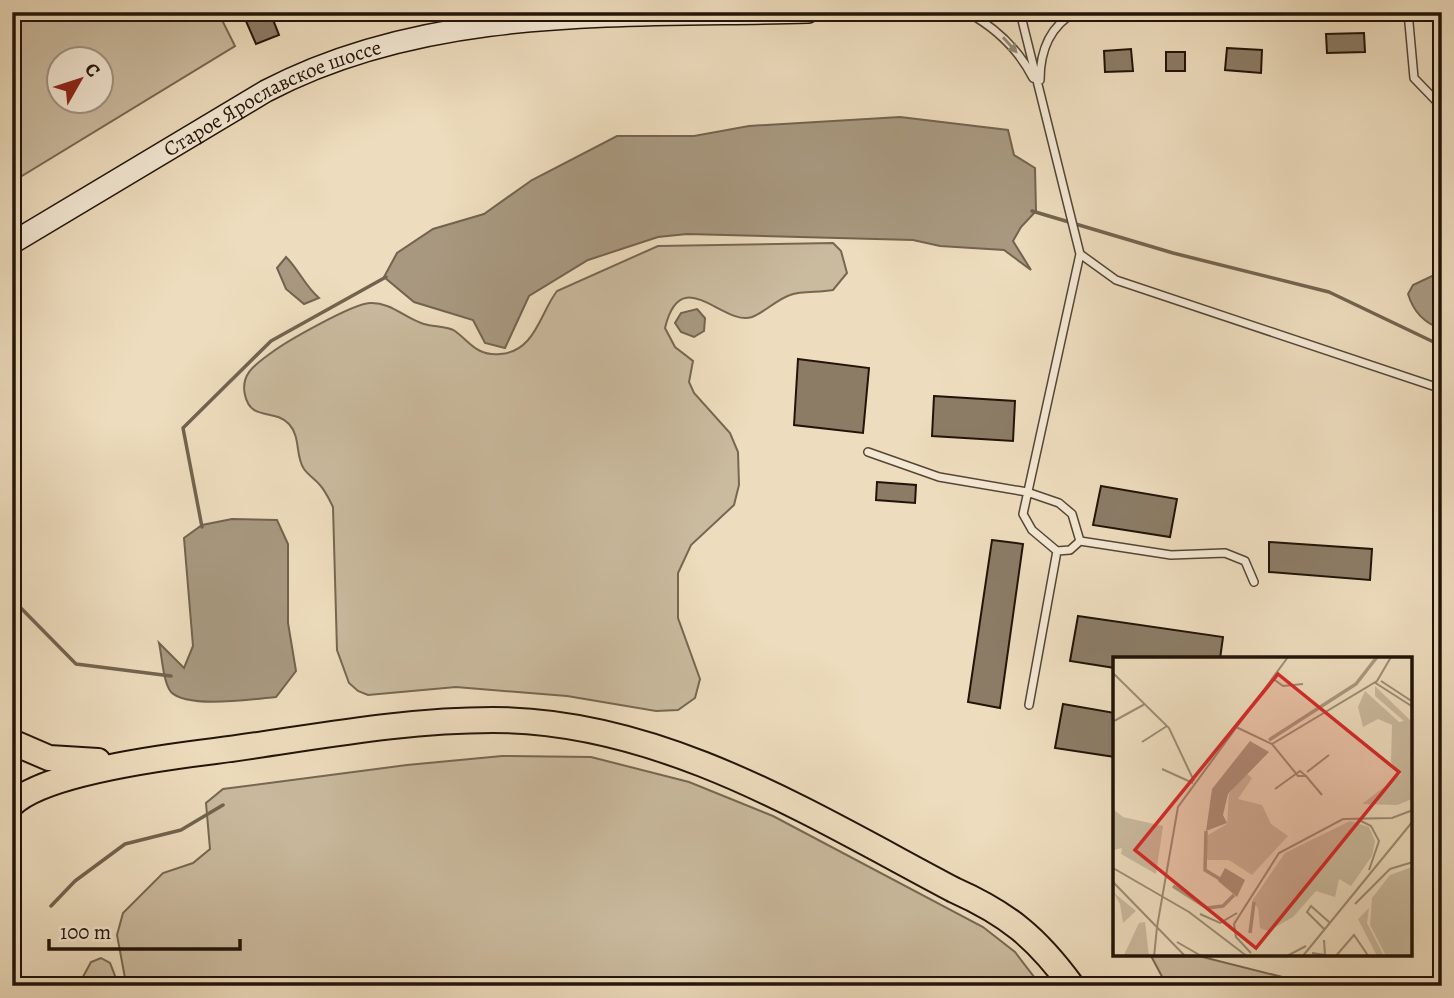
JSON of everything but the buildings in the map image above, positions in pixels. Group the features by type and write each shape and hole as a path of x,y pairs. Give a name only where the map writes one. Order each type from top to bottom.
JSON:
{"highway":[{"path":"12,804 31,791 65,779 151,760 410,723 494,720 568,726 609,733 721,771 954,890 993,907 1043,951 1072,986"},
{"path":"12,742 31,752 62,761 151,760"},
{"path":"954,890 1032,954 1050,986"}],"main road":[{"name":"Старое Ярославское шоссе","path":"12,243 266,91 330,61 380,44 575,15 808,12"}],"lane":[{"path":"967,12 987,23 1012,44 1039,91"},
{"path":"1020,12 1080,254 1023,514 1032,530 1057,551 1070,550 1080,541"},
{"path":"1039,91 1042,50 1055,29 1075,12"},
{"path":"1408,12 1414,78 1442,107"},
{"path":"1080,254 1116,280 1442,389"},
{"path":"868,452 939,477 1027,492 1059,503 1072,514 1080,541"},
{"path":"1080,541 1171,555 1225,553 1245,561 1254,582"},
{"path":"1029,705 1057,551"}],"shaded area":[{"path":"12,12 218,12 235,46 12,182"},
{"path":"900,117 1008,130 1014,155 1035,168 1036,211 1021,227 1013,241 1031,270 1004,250 940,246 913,240 687,234 658,237 588,260 529,296 505,348 485,343 473,320 414,302 384,277 397,253 433,229 484,214 532,180 617,136 694,136 749,126"},
{"path":"833,243 841,251 847,273 833,290 790,295 752,317 741,318 704,301 681,299 672,309 665,328 675,347 693,361 689,382 694,393 730,433 738,452 739,485 734,505 691,545 678,573 678,618 700,679 695,698 678,710 656,711 567,696 456,687 368,695 349,683 337,650 333,507 323,489 301,464 295,435 289,424 283,419 252,409 248,403 245,381 255,366 279,347 320,324 370,303 385,305 417,322 452,329 475,348 486,353 512,352 529,339 557,291 658,246"},
{"path":"286,257 319,298 304,304 286,289 277,268"},
{"path":"1432,276 1442,278 1442,330 1420,316 1408,294 1413,285"},
{"path":"697,309 705,318 704,331 694,337 681,332 675,323 681,313"},
{"path":"232,519 277,520 288,544 288,623 296,671 276,697 205,702 179,697 171,692 166,682 159,643 184,668 193,646 184,538 202,525"},
{"path":"502,756 591,757 689,782 773,816 983,927 1015,952 1041,986 132,986 125,978 117,935 123,913 163,873 193,863 210,849 206,803 223,789 407,765"},
{"path":"1151,956 1199,956 1318,986 1167,986"},
{"path":"101,958 110,963 119,986 78,986 91,962"}],"waterway":[{"path":"1032,211 1173,253 1329,292 1442,346"},
{"path":"202,527 183,428 271,341 386,277"},
{"path":"12,599 76,664 171,676"},
{"path":"51,906 75,881 125,844 181,830 223,805"}]}
